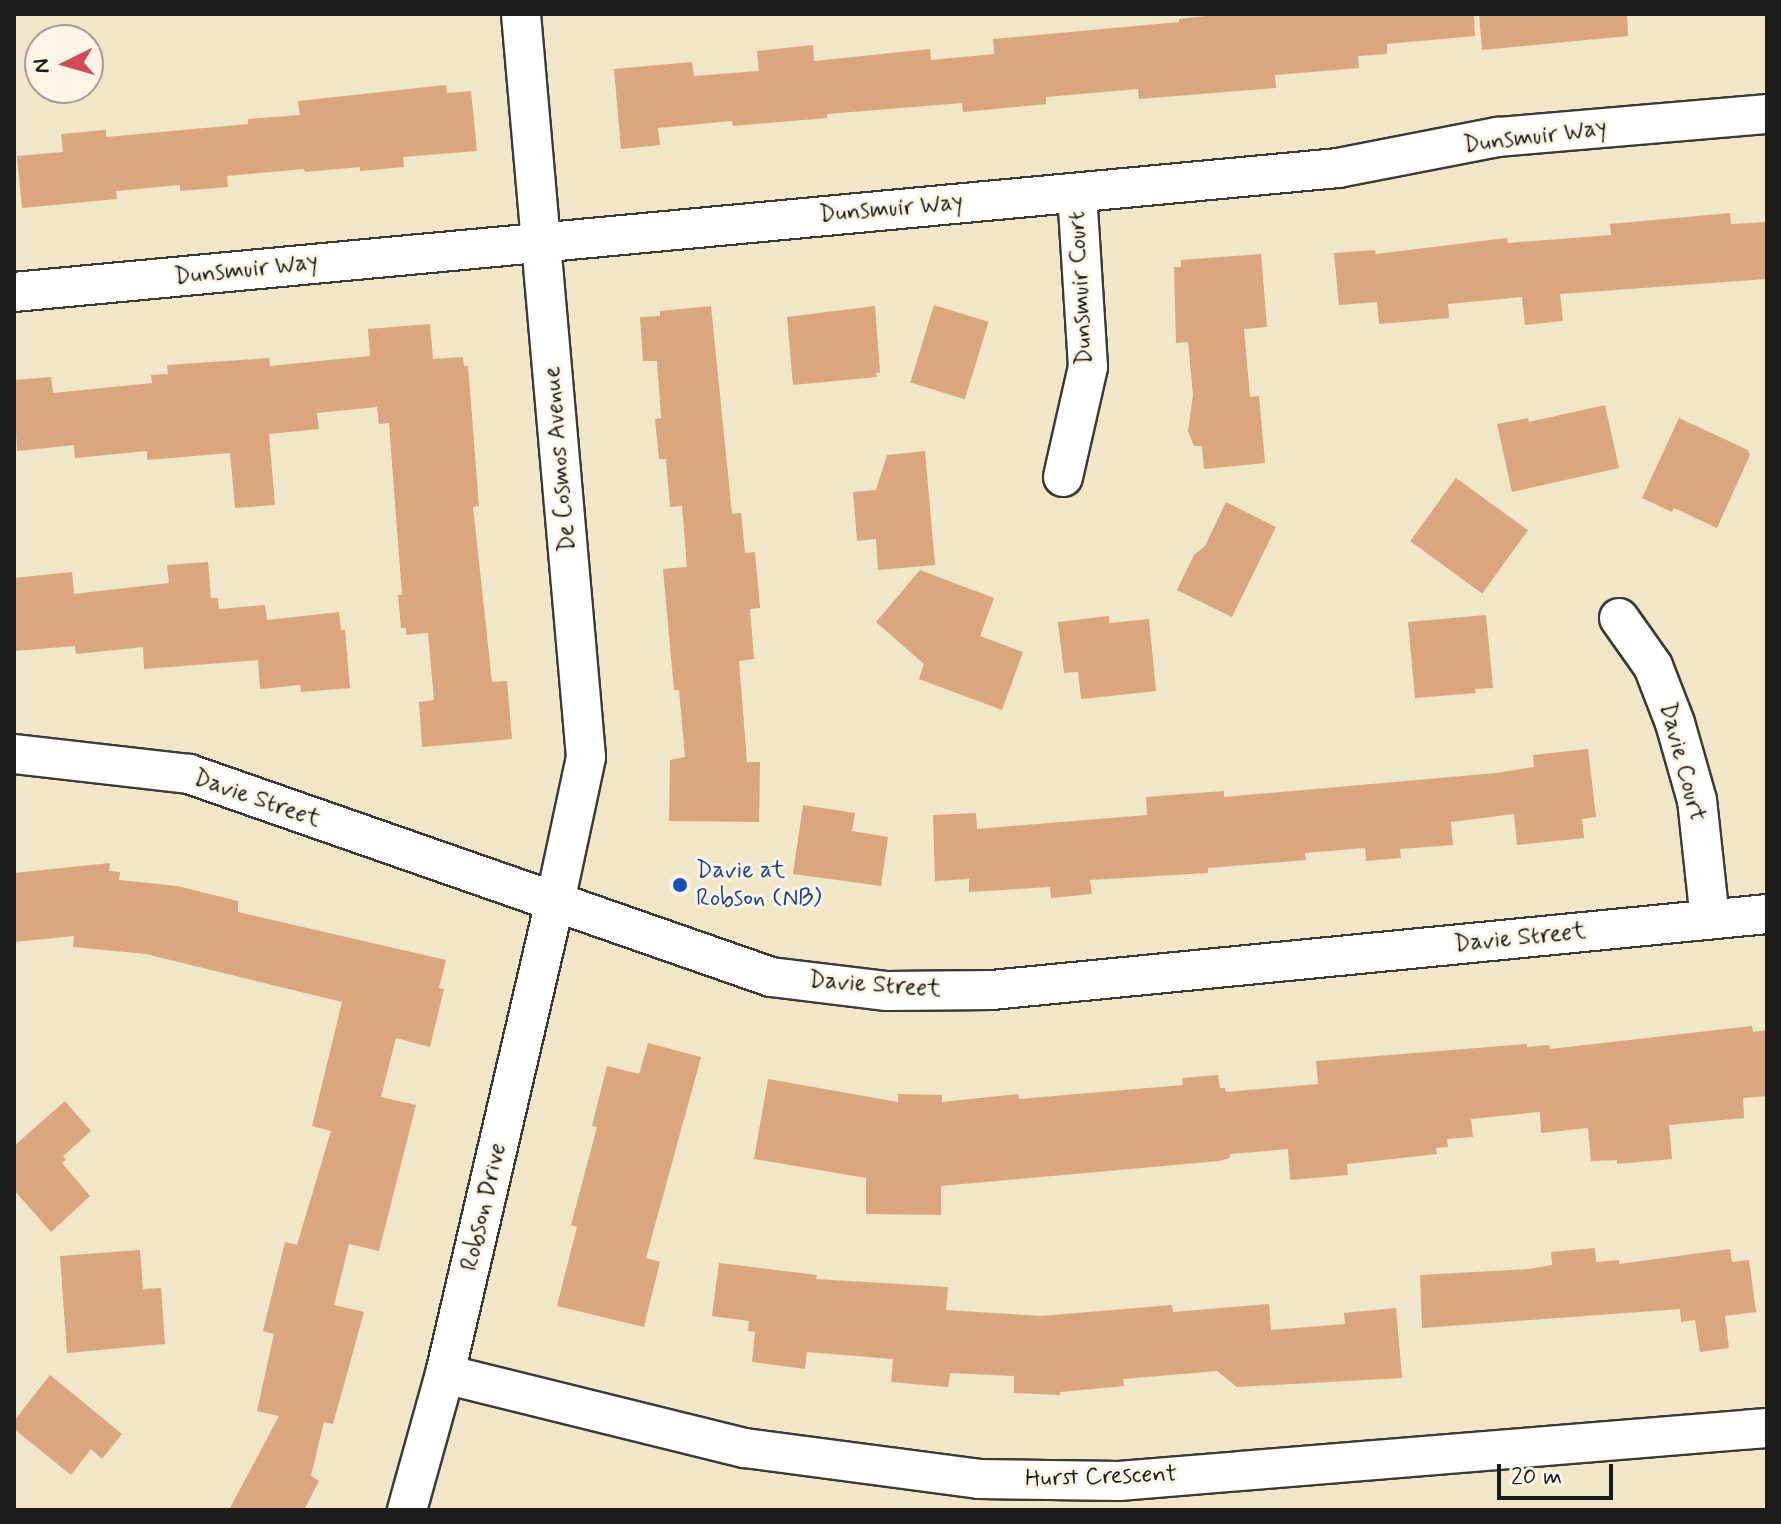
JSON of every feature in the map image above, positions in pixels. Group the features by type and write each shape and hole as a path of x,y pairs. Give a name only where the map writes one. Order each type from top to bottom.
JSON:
{"street":[{"name":"De Cosmos Avenue","path":"521,14 586,757 555,902"},
{"name":"Dunsmuir Way","path":"14,292 1338,168 1498,137 1767,114"},
{"name":"Dunsmuir Court","path":"1063,477 1088,367 1077,193"},
{"name":"Davie Court","path":"1619,618 1653,666 1675,723 1697,800 1710,919"},
{"name":"Davie Street","path":"14,754 189,774 771,977 887,991 992,990 1767,914"},
{"name":"Robson Drive","path":"407,1510 445,1374 555,902"},
{"name":"Hurst Crescent","path":"445,1374 745,1448 979,1479 1119,1481 1767,1428"}],"building":[{"path":"1224,14 1474,14 1475,36 1387,44 1387,54 1358,56 1359,68 1275,75 1276,88 1139,99 1138,89 1046,97 1046,104 963,112 962,103 827,114 827,118 733,126 732,121 658,128 660,145 621,149 614,69 692,62 694,76 759,71 757,51 813,45 814,61 930,49 931,60 994,54 993,39 1179,22 1179,19"},
{"path":"1479,14 1627,14 1628,36 1482,50"},
{"path":"446,85 447,93 471,91 477,151 403,157 404,167 360,171 360,167 305,172 304,169 227,176 228,187 180,191 180,185 116,191 117,199 22,208 17,156 63,152 61,134 106,130 106,137 248,124 248,119 300,115 298,101"},
{"path":"1730,213 1731,224 1767,222 1767,279 1560,294 1563,321 1525,325 1522,297 1448,304 1449,318 1379,324 1377,302 1339,305 1334,253 1375,250 1376,254 1507,238 1508,243 1611,235 1610,224"},
{"path":"1261,254 1267,327 1244,329 1250,397 1259,396 1265,463 1204,469 1202,446 1194,446 1188,431 1193,395 1188,342 1176,343 1174,267 1181,267 1181,260"},
{"path":"934,305 989,322 965,399 910,382"},
{"path":"711,306 732,514 741,513 745,553 755,552 760,608 750,609 754,659 739,661 747,762 760,762 759,822 669,821 670,760 685,757 679,690 674,690 663,569 687,567 682,506 670,507 666,459 659,459 655,419 661,418 657,361 643,361 640,317 660,316 660,311"},
{"path":"875,306 880,373 876,372 877,377 793,385 787,317"},
{"path":"430,324 433,359 463,357 464,366 468,366 479,506 473,507 492,682 507,681 512,739 422,747 419,702 434,700 428,633 406,635 406,628 401,628 398,595 402,595 389,423 379,424 377,407 317,413 319,429 269,434 275,505 235,508 230,453 147,460 147,451 75,458 74,445 17,451 14,380 51,377 53,393 152,383 151,375 168,374 167,365 269,358 270,366 370,356 368,329"},
{"path":"1605,405 1619,468 1512,492 1497,424 1528,418 1529,422"},
{"path":"1679,418 1748,450 1750,455 1717,528 1674,508 1672,512 1642,498"},
{"path":"925,451 935,565 878,570 876,539 857,541 853,492 876,490 887,455"},
{"path":"1456,478 1528,530 1482,593 1410,541"},
{"path":"1226,502 1276,527 1232,617 1177,590 1194,555 1205,546"},
{"path":"208,562 211,598 218,598 219,609 265,605 267,620 339,612 341,630 345,630 350,688 301,692 300,685 260,689 258,660 144,669 143,647 76,654 75,646 14,651 14,578 72,572 74,594 169,583 167,565"},
{"path":"920,570 994,598 980,636 1023,652 1002,710 919,679 924,664 876,622"},
{"path":"1486,615 1493,688 1475,689 1476,693 1415,698 1408,622"},
{"path":"1109,616 1109,623 1149,619 1156,691 1081,699 1078,672 1064,673 1058,622"},
{"path":"1588,749 1596,817 1582,819 1584,838 1517,845 1514,814 1451,822 1453,845 1400,849 1401,858 1366,861 1365,848 1305,853 1306,860 1208,868 1208,873 1090,880 1092,894 1051,898 1050,887 969,892 969,879 935,881 933,815 976,813 977,829 1147,815 1146,797 1224,791 1224,797 1496,773 1534,767 1533,755"},
{"path":"803,805 855,813 852,831 888,837 881,886 793,874"},
{"path":"110,863 109,871 120,872 119,880 177,886 238,901 238,912 446,960 439,988 444,989 430,1047 396,1038 381,1097 416,1105 379,1251 349,1244 334,1305 364,1312 333,1424 324,1422 311,1476 319,1481 304,1510 229,1510 279,1416 257,1411 274,1334 263,1331 285,1242 297,1245 331,1131 312,1126 342,1002 146,954 73,947 74,936 14,942 14,873"},
{"path":"1752,1026 1753,1032 1767,1030 1767,1096 1743,1098 1744,1118 1669,1125 1672,1159 1617,1164 1617,1160 1591,1161 1588,1128 1541,1133 1540,1112 1471,1119 1473,1137 1447,1139 1448,1147 1436,1148 1437,1154 1347,1164 1348,1175 1290,1180 1288,1149 1230,1154 1230,1158 1219,1161 941,1186 941,1215 866,1214 866,1178 754,1159 768,1079 898,1102 898,1094 942,1095 942,1102 1018,1094 1019,1099 1183,1085 1182,1078 1218,1075 1220,1088 1225,1088 1226,1092 1318,1084 1316,1061 1527,1044 1527,1047 1549,1045 1550,1049"},
{"path":"648,1043 701,1057 646,1258 660,1262 644,1327 557,1306 577,1227 571,1225 597,1127 592,1126 607,1066 639,1074"},
{"path":"65,1101 91,1131 63,1156 66,1160 62,1163 90,1196 51,1232 14,1190 14,1146"},
{"path":"1595,1248 1596,1262 1619,1260 1619,1264 1730,1249 1732,1262 1749,1260 1756,1312 1725,1316 1729,1348 1700,1352 1695,1320 1681,1322 1680,1309 1422,1328 1420,1275 1529,1269 1552,1265 1551,1252"},
{"path":"140,1250 143,1289 161,1288 165,1344 67,1353 60,1256"},
{"path":"719,1263 817,1275 816,1279 948,1287 946,1310 1041,1316 1172,1305 1173,1312 1269,1304 1271,1330 1345,1324 1344,1313 1396,1308 1402,1378 1237,1387 1217,1371 1123,1379 1124,1386 1060,1392 1060,1395 1014,1393 1014,1376 950,1373 948,1387 891,1382 893,1359 807,1352 805,1369 752,1362 755,1332 748,1331 749,1321 712,1316"},
{"path":"50,1375 122,1434 102,1459 91,1449 71,1475 14,1429 14,1421"}],"place":[{"name":"Davie at Robson (NB)","path":"680,885"}]}
